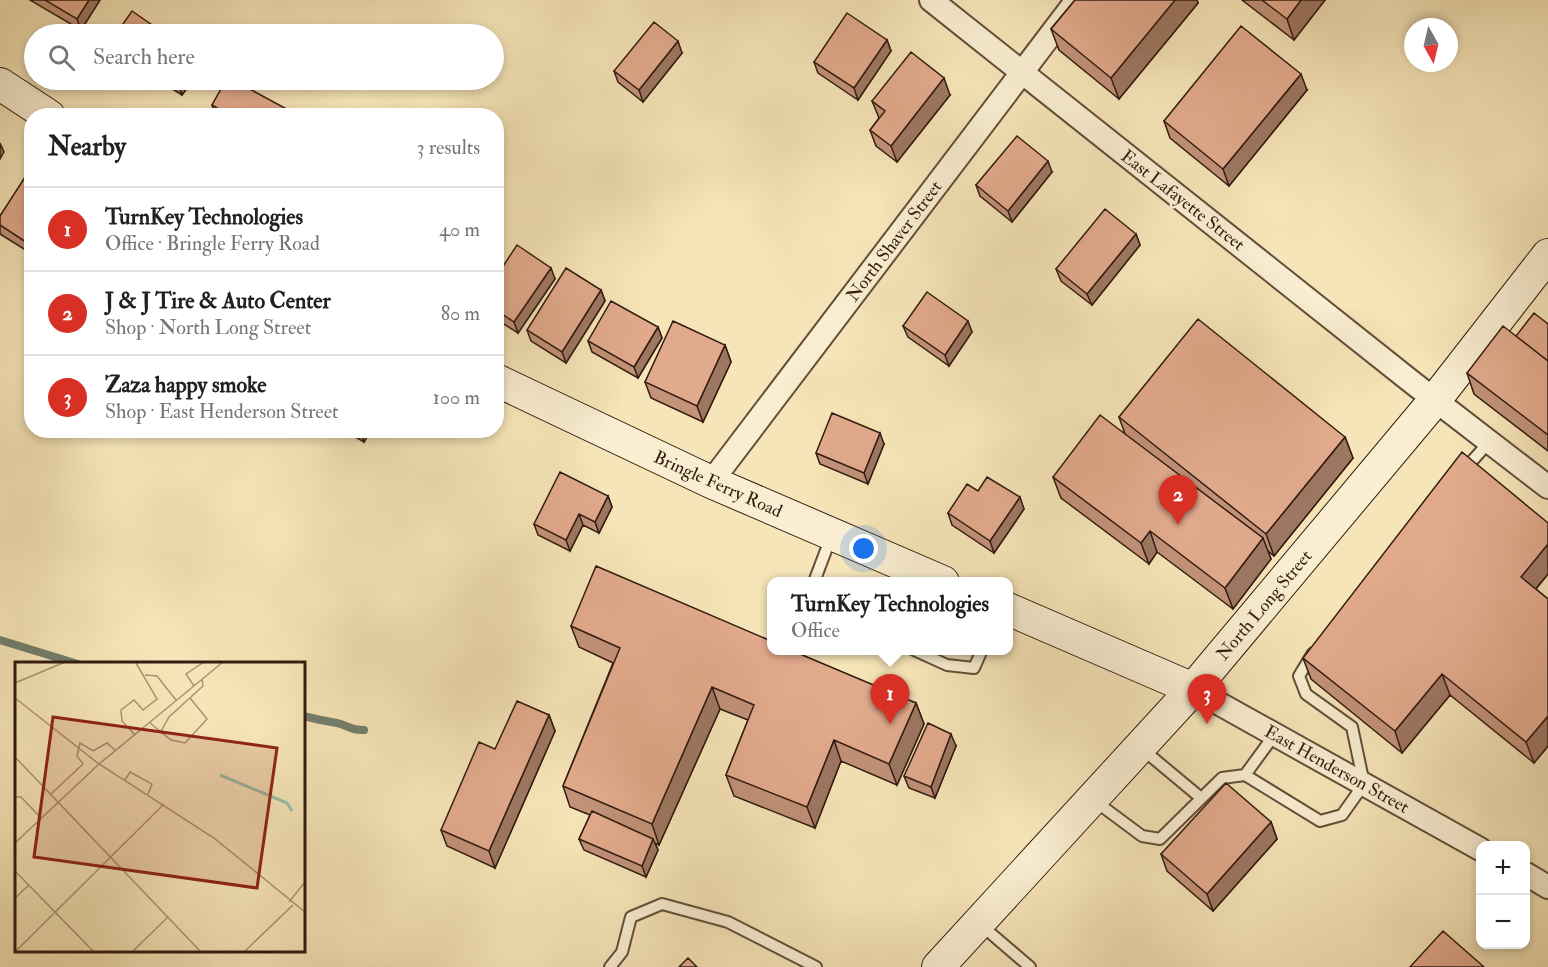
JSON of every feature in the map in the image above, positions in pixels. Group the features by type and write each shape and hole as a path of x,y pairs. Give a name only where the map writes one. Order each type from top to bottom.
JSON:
{"street":[{"name":"East Lafayette Street","path":"931,0 1548,487"},
{"name":"North Shaver Street","path":"711,482 1077,0"},
{"path":"0,84 37,108"},
{"name":"North Long Street","path":"938,967 1193,689 1435,400 1542,267"},
{"name":"Bringle Ferry Road","path":"504,384 711,482 931,577"},
{"path":"1013,611 1193,689"},
{"name":"East Henderson Street","path":"1193,689 1476,847"},
{"path":"1530,876 1548,887"}],"lane":[{"path":"1458,477 1489,441"},
{"path":"816,577 832,534"},
{"path":"1092,799 1142,836 1160,838 1222,778 1245,775 1320,821 1342,815 1364,784 1352,727 1306,694 1299,676 1317,648"},
{"path":"923,655 947,665 974,668 980,655"},
{"path":"1245,775 1275,734"},
{"path":"1139,747 1201,798"},
{"path":"610,967 622,951 631,917 662,904 729,922 810,965"},
{"path":"978,923 1030,967"}],"building":[{"path":"45,0 89,0 77,19"},
{"path":"1075,0 1175,0 1111,78 1051,29"},
{"path":"1262,0 1301,0 1287,19"},
{"path":"132,11 151,24 123,24"},
{"path":"847,13 887,40 854,88 814,62"},
{"path":"654,22 678,41 639,90 614,71"},
{"path":"1241,26 1301,74 1223,169 1164,121"},
{"path":"911,52 944,78 891,146 870,130 885,111 872,101"},
{"path":"220,90 251,90 285,108 217,108 212,105"},
{"path":"1017,136 1048,161 1008,211 976,185"},
{"path":"24,179 24,241 0,225 0,216"},
{"path":"1105,209 1136,234 1087,294 1056,269"},
{"path":"517,245 551,268 514,322 504,315 504,265"},
{"path":"566,268 601,290 562,352 527,330"},
{"path":"927,292 968,321 945,355 903,326"},
{"path":"611,301 658,327 634,367 588,341"},
{"path":"1534,313 1548,324 1548,361 1516,336"},
{"path":"1198,319 1345,437 1266,534 1119,417"},
{"path":"673,321 725,345 697,406 645,382"},
{"path":"1503,326 1548,361 1548,435 1467,373"},
{"path":"832,413 880,433 864,473 816,453"},
{"path":"1100,415 1263,538 1225,588 1150,531 1141,543 1053,477"},
{"path":"1462,452 1548,523 1548,544 1521,577 1548,599 1548,716 1526,742 1442,674 1395,731 1303,658"},
{"path":"560,472 608,496 595,522 579,514 566,540 534,524"},
{"path":"987,477 1020,497 990,541 948,513 967,484 978,491"},
{"path":"596,566 767,639 767,655 802,655 916,703 889,764 834,740 807,807 726,775 754,705 712,687 652,824 563,786 620,648 571,626"},
{"path":"517,701 549,715 489,851 441,830 479,742 495,749"},
{"path":"928,723 951,734 931,787 904,776"},
{"path":"1226,783 1271,822 1207,894 1161,854"},
{"path":"592,811 653,839 642,866 579,839"},
{"path":"1443,931 1484,967 1410,967"},
{"path":"688,958 697,967 679,967"}],"waterway":[{"path":"0,640 72,662"},
{"path":"304,716 364,730"}],"place":[{"name":"J & J Tire & Auto Center","path":"1178,525"},
{"name":"TurnKey Technologies","path":"890,724"},
{"name":"Zaza happy smoke","path":"1207,724"}]}
